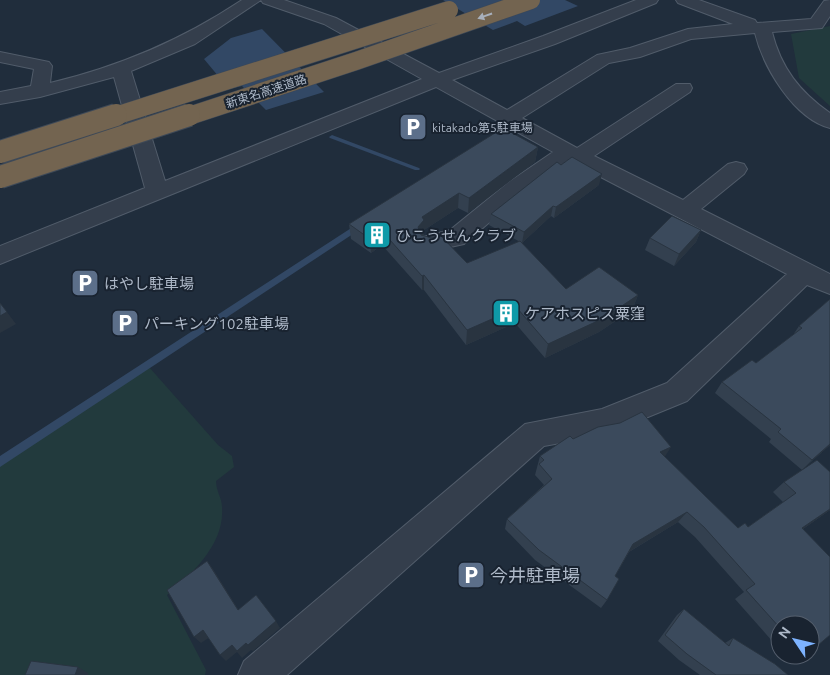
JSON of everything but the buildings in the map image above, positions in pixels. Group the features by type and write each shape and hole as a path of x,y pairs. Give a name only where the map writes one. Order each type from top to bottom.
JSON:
{"highway":[{"name":"新東名高速道路","path":"0,152 479,0"},
{"name":"新東名高速道路","path":"0,177 356,62 531,0"},
{"path":"0,140 306,48 436,14"},
{"path":"0,192 356,62"}],"street":[{"path":"0,98 40,91 121,68 187,41 253,0"},
{"path":"258,675 536,434 604,422 677,392 817,279 573,154 330,21 269,0"},
{"path":"0,255 436,80 549,40 650,0"},
{"path":"684,0 762,28"},
{"path":"507,119 604,59 634,53 688,34 816,24 830,4"},
{"path":"762,28 765,43 782,81 814,111 830,122"},
{"path":"0,58 43,66 40,91"},
{"path":"121,68 157,192"},
{"path":"432,243 446,238 456,238 517,187 683,88"},
{"path":"684,211 736,169"}],"green space":[{"path":"830,26 830,106 799,78 791,34"},
{"path":"149,367 218,445 232,456 234,467 216,481 222,504 222,521 213,546 187,578 167,595 206,670 205,675 0,675 0,465"}],"water":[{"path":"443,0 565,0 578,6 525,26 517,21 493,30"},
{"path":"262,29 324,92 266,110 242,86 229,89 204,59 231,38"}],"waterway":[{"path":"332,137 417,169"},
{"path":"0,462 359,226"}],"place":[{"name":"kitakado第5駐車場","path":"413,127"},
{"name":"ひこうせんクラブ","path":"377,235"},
{"name":"はやし駐車場","path":"85,283"},
{"name":"ケアホスピス粟窪","path":"506,313"},
{"name":"パーキング102駐車場","path":"125,323"},
{"name":"今井駐車場","path":"471,575"}]}
